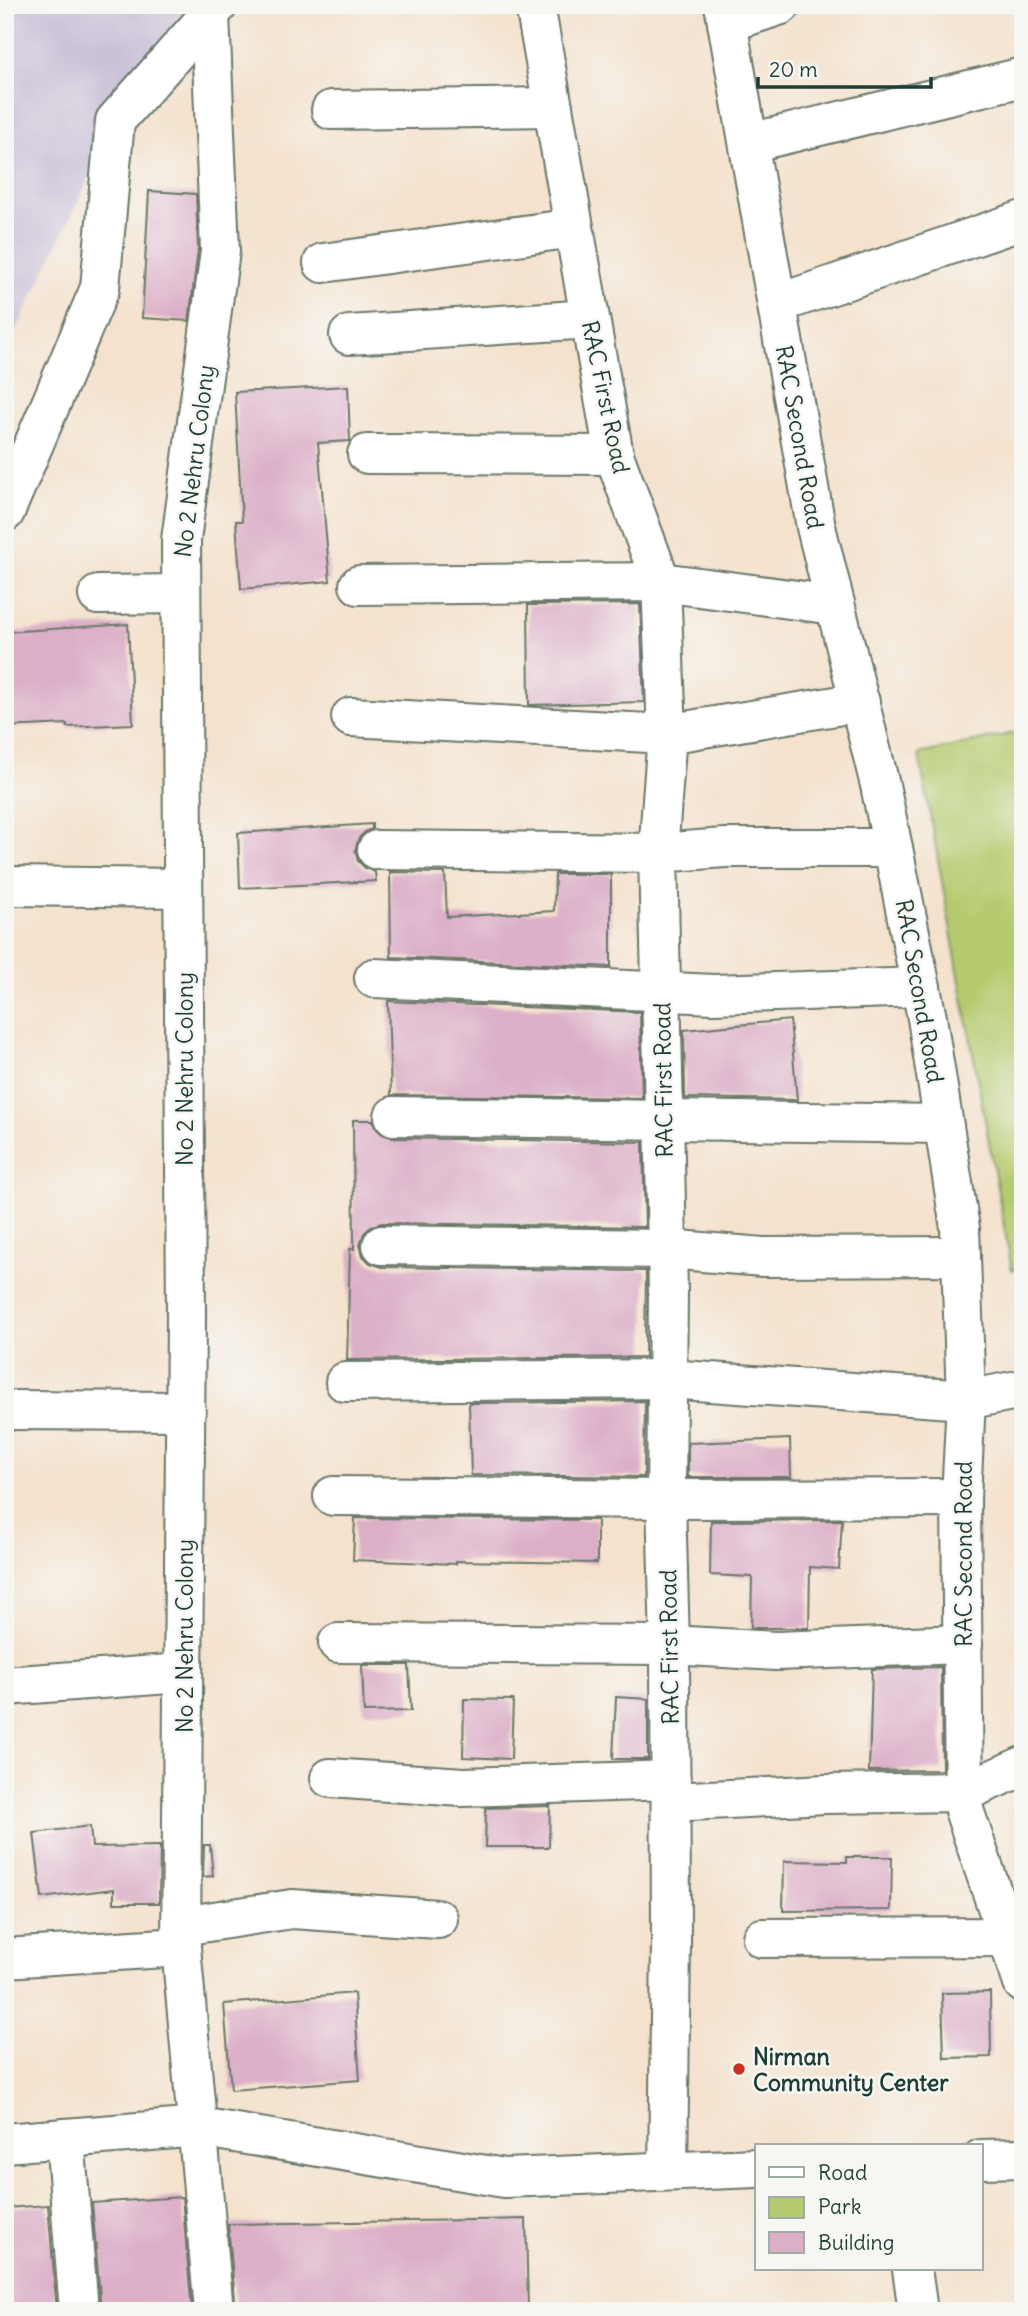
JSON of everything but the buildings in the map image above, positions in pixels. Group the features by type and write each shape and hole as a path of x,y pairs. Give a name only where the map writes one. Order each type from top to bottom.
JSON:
{"street":[{"name":"RAC First Road","path":"535,5 614,456 661,582 667,734 658,853 668,1379 666,1499 671,1791 668,2171"},
{"path":"726,14 781,5"},
{"path":"5,512 100,288 115,121 214,9"},
{"name":"No 2 Nehru Colony","path":"214,9 220,251 181,540 186,1411 182,1937 214,2311"},
{"name":"RAC Second Road","path":"726,14 816,527 893,848 920,987 960,1228 966,1400 961,1498 964,1810 1015,1938 1023,1983"},
{"path":"749,143 1020,78"},
{"path":"331,110 552,107"},
{"path":"777,304 1023,220"},
{"path":"323,263 573,228"},
{"path":"349,335 590,319"},
{"path":"366,454 614,456"},
{"path":"359,585 661,582 835,605"},
{"path":"98,595 181,594"},
{"path":"351,717 667,734 860,702"},
{"path":"377,850 658,853 725,848 893,848"},
{"path":"5,887 183,888"},
{"path":"374,978 714,993 920,987"},
{"path":"394,1116 943,1124"},
{"path":"382,1245 667,1249 763,1257 961,1256"},
{"path":"345,1382 668,1379 966,1400 1023,1390"},
{"path":"5,1410 186,1411"},
{"path":"333,1496 961,1498"},
{"path":"338,1643 670,1646 776,1651 963,1644"},
{"path":"5,1686 183,1673"},
{"path":"330,1778 463,1787 825,1794 964,1792 1023,1766"},
{"path":"5,1958 182,1937 292,1909 438,1919"},
{"path":"762,1938 1015,1938"},
{"path":"5,2143 199,2127 504,2178 755,2168"},
{"path":"65,2138 79,2311"},
{"path":"982,2159 1023,2158"},
{"path":"912,2270 918,2311"}],"shaded area":[{"path":"5,5 227,5 91,174 5,354"}],"green space":[{"path":"1023,731 1023,1268 1012,1270 919,754"}],"place":[{"name":"Nirman Community Center","path":"739,2069"}]}
